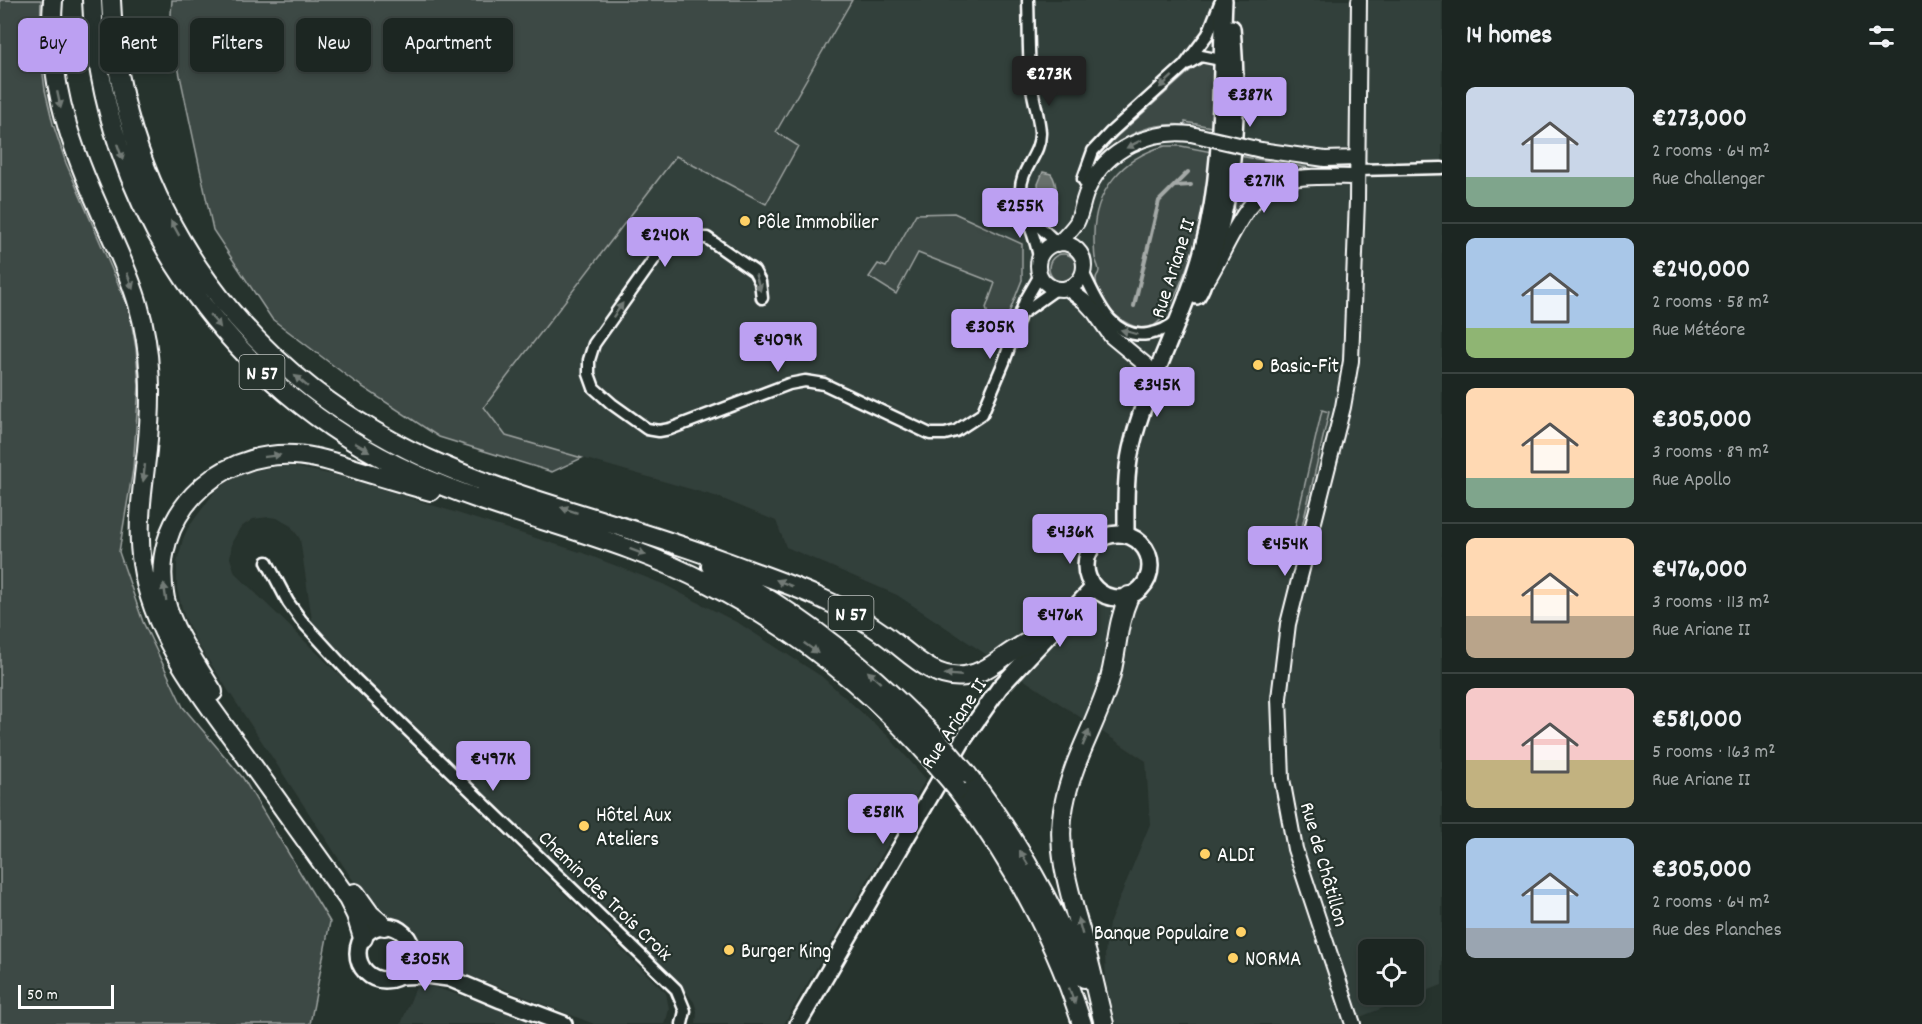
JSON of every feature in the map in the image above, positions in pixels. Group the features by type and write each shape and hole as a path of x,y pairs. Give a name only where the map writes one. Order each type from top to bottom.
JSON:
{"highway":[{"path":"52,0 53,58 56,84 67,131 130,279 147,340 150,405 141,501 140,543 145,581 156,616 168,643 206,702 348,899 363,938"},
{"name":"N 57","path":"92,0 96,51 103,91 126,168 145,213 175,267 205,310 234,343 281,390 360,446 414,474 444,486 625,547 670,565 708,583 778,624 819,653 870,696 936,764 989,803 1034,873 1057,916 1104,1024"},
{"name":"N 57","path":"111,0 120,81 131,124 153,184 177,234 205,278 266,350 320,396 359,423 398,445 479,480 667,540 788,585 848,612 884,634 922,663 945,675 962,676 990,668 1013,651 1061,624"},
{"path":"384,926 366,909 243,736 179,636 168,610 163,581 165,551 175,522 193,495 221,472 234,465 257,458 294,455 321,459 415,487 566,527"},
{"name":"N 57","path":"625,528 712,567 754,589 793,614 870,673 904,704 945,748 1035,910 1062,968 1082,1024"},
{"path":"1104,1024 1066,875 1061,826 1063,806 1071,776 1108,684 1121,615 1129,596"}],"main road":[{"name":"Rue Ariane II","path":"1126,535 1126,482 1141,413 1181,315 1203,251 1214,203 1219,152 1224,0"},
{"name":"Rue Ariane II","path":"1174,334 1200,291 1221,230 1231,177 1235,115 1232,30 1224,0"},
{"path":"1126,535 1134,538 1146,550 1150,567 1145,583 1129,596 1115,598 1107,596 1094,586 1086,567 1089,553 1094,545 1108,536 1126,535"},
{"name":"Rue Ariane II","path":"798,1024 963,740 1000,687 1094,586"},
{"path":"451,979 412,948 404,933 398,929 384,926 374,928 363,938 358,953 359,961 368,974 384,980 401,976 426,975 451,979 564,1024"},
{"path":"401,976 411,963 412,948"}],"street":[{"path":"1028,0 1030,70 1040,132 1035,152 1022,177 1020,189 1037,244 1040,258 1038,270 1044,281 1084,301 1111,336 1146,364 1154,377"},
{"path":"1088,187 1083,179 1093,151 1184,66 1208,34 1224,0"},
{"name":"Rue de Châtillon","path":"1353,1024 1302,871 1286,810 1279,737 1279,698 1288,624 1343,407 1351,361 1359,0"},
{"path":"1184,66 1201,56 1221,60 1233,78"},
{"path":"1058,244 1077,222 1088,187 1097,173 1109,161 1136,142 1166,133 1191,134 1261,150 1325,159 1357,169"},
{"path":"1200,291 1253,202 1269,188 1287,180 1357,169 1442,168"},
{"path":"1026,214 1058,244"},
{"path":"762,298 760,282 754,271 708,238 680,238 664,245 594,344 589,374 594,388 647,429 659,431 670,429 789,384 805,381 825,384 930,434 945,434 956,431 982,414 1004,362 1025,301 1040,275"},
{"path":"1040,258 1047,248 1058,244 1069,245 1078,252 1083,262 1083,272 1108,319 1120,330 1138,334 1154,333 1169,327 1181,315"},
{"path":"1022,314 1077,282 1083,272"},
{"name":"Chemin des Trois Croix","path":"267,562 288,602 301,620 356,679 676,989 685,1011 682,1024"}],"shaded area":[{"path":"0,0 41,0 41,18 18,18 18,72 43,72 53,124 66,163 129,309 136,348 139,386 133,469 119,552 143,622 183,707 243,778 330,922 310,1024 0,1024"},
{"path":"172,0 852,0 776,132 798,146 766,204 676,156 484,407 506,436 582,458 552,472 439,437 355,382 272,319 213,230 178,66 178,18 171,18"},
{"path":"852,0 1442,0 1442,985 1424,992 1424,939 1358,939 1358,1005 1391,1005 1342,1024 1116,1024 1106,984 1105,953 1109,924 1150,824 1146,761 897,595 786,547 776,521 718,497 506,436 484,408 676,156 766,204 776,132"},
{"path":"1201,61 1214,63 1216,70 1217,128 1185,122 1185,125 1148,128 1128,136 1097,157 1103,149"},
{"path":"1165,146 1181,146 1212,152 1208,189 1205,211 1177,291 1161,319 1153,326 1144,328 1125,322 1108,307 1102,298 1096,278 1099,269 1094,246 1095,219 1105,190 1124,167 1136,158"},
{"path":"1239,156 1316,171 1296,172 1237,217 1234,205"},
{"path":"1043,172 1051,174 1056,186 1054,208 1048,210 1041,205 1038,184"},
{"path":"954,213 1022,244 1022,280 1003,328 990,322 986,308 995,283 918,253 896,294 869,277 878,264 886,267 916,214"},
{"path":"1063,254 1073,258 1077,268 1073,278 1063,282 1053,278 1049,268 1053,258"},
{"path":"1322,410 1329,412 1302,527 1295,527"},
{"path":"285,465 344,477 583,553 663,584 740,624 821,676 887,735 926,779 784,1024 696,1024 697,1011 687,993 313,627 300,539 291,526 277,518 253,519 240,528 232,542 230,558 235,573 666,993 669,1009 664,1024 594,1024 463,973 421,948 416,937 409,930 387,920 358,888 197,643 184,616 177,589 177,563 183,539 188,528 216,490 243,473"},
{"path":"418,982 474,1000 538,1024 401,1024"}],"waterway":[{"path":"1134,306 1159,201 1188,172"},
{"path":"1174,186 1191,185"}],"place":[{"name":"Pôle Immobilier","path":"745,221"},
{"name":"Basic-Fit","path":"1258,365"},
{"name":"Hôtel Aux Ateliers","path":"584,826"},
{"name":"ALDI","path":"1205,854"},
{"name":"Banque Populaire","path":"1241,932"},
{"name":"Burger King","path":"729,950"},
{"name":"NORMA","path":"1233,958"}]}
